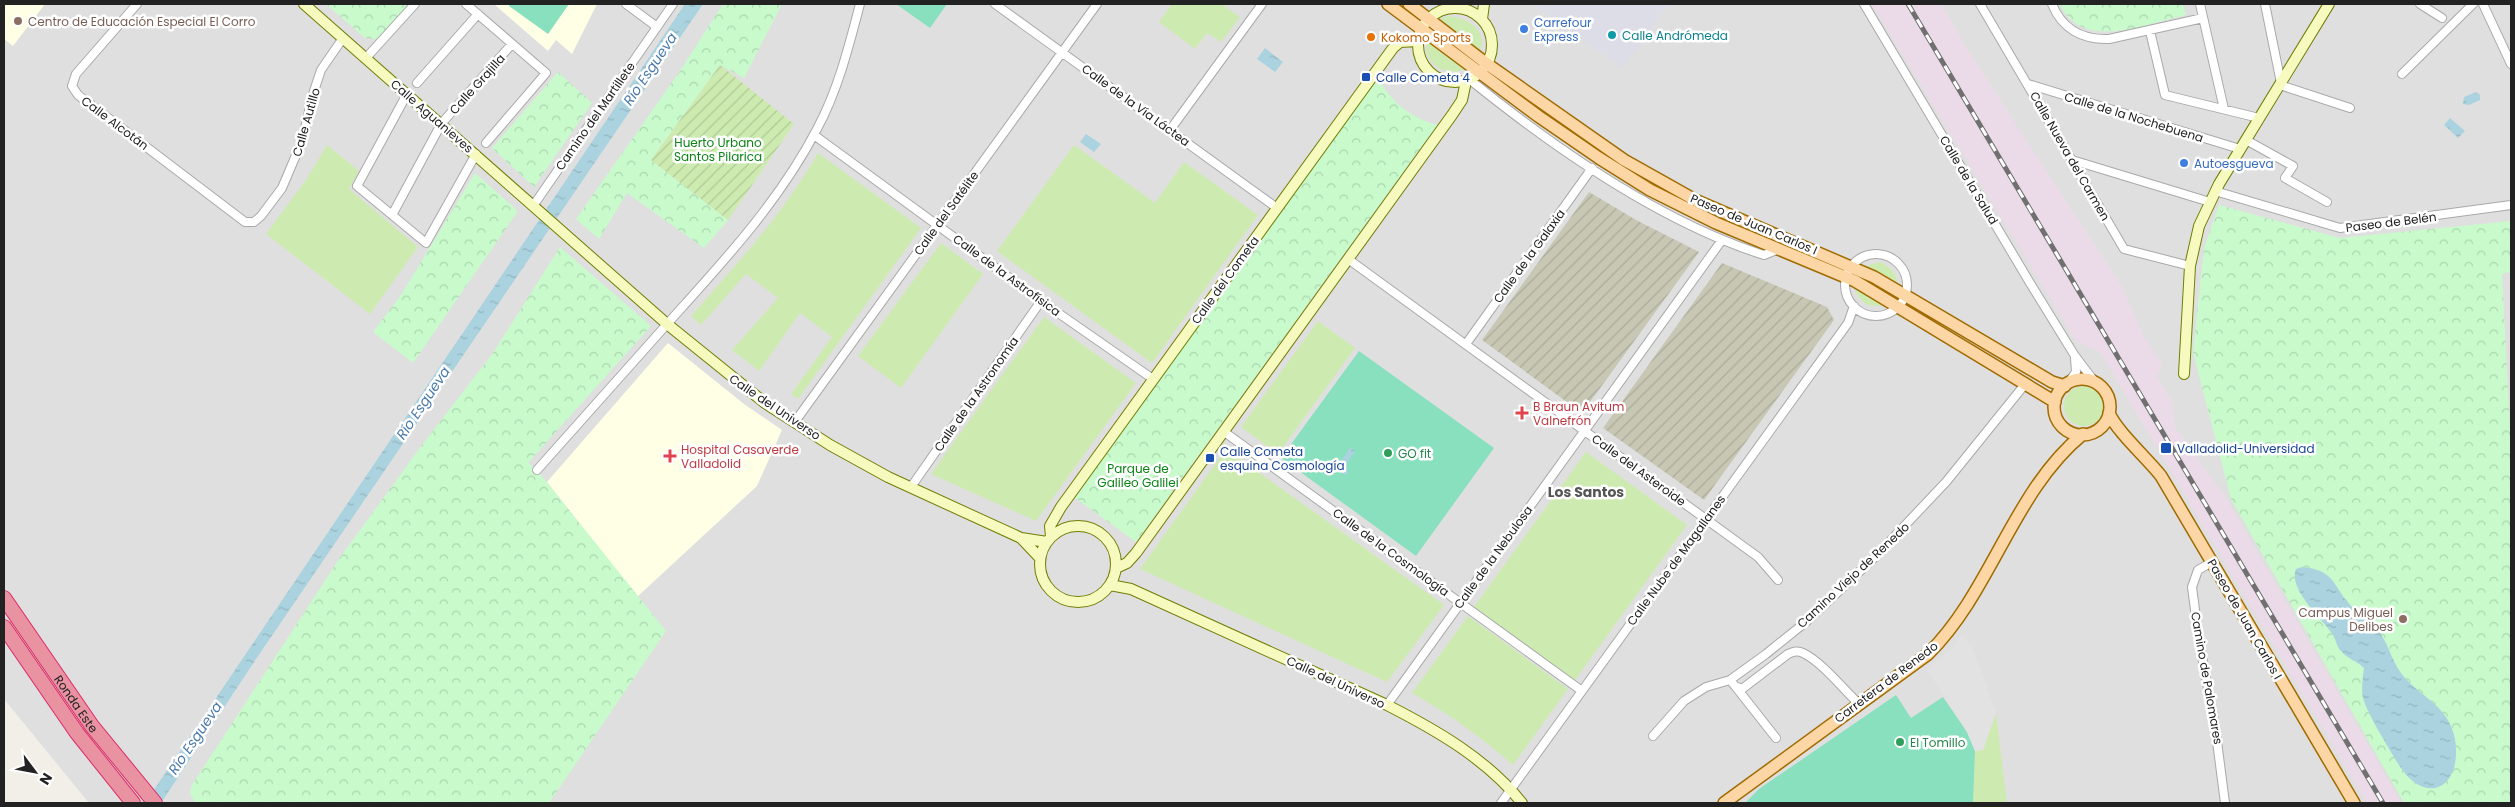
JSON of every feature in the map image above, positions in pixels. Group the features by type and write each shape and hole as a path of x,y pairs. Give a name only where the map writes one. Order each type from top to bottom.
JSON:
{"highway":[{"name":"Ronda Este","path":"4,598 46,662 123,766 155,803"},
{"name":"Ronda Este","path":"4,627 77,733 112,780 133,803"}],"main road":[{"name":"Paseo de Juan Carlos I","path":"1388,4 1421,28 1654,178 1723,213 1851,266 1905,295 2052,382 2066,384"},
{"name":"Paseo de Juan Carlos I","path":"1409,4 1429,18 1483,68 1598,158 1650,190 1696,214 1846,277 1898,306 2055,402"},
{"path":"2077,379 2094,381 2108,397 2109,413 2106,421 2097,430 2084,434 2069,431 2062,425 2056,414 2055,402 2058,393 2066,384 2077,379"},
{"name":"Paseo de Juan Carlos I","path":"2109,413 2115,425 2161,476 2354,803"},
{"path":"2062,425 2062,453"},
{"name":"Paseo de Juan Carlos I","path":"2097,430 2111,432 2130,440"},
{"name":"Carretera de Renedo","path":"1724,803 1928,654 1944,638 1990,566 2036,486 2062,453 2084,434"}],"street":[{"name":"Calle Alcotán","path":"137,4 76,74 72,86 78,95 245,222"},
{"name":"Calle Aguanieves","path":"304,4 560,230"},
{"path":"366,58 415,4"},
{"path":"466,4 546,73 486,143"},
{"path":"626,4 657,27"},
{"name":"Camino del Martillete","path":"535,208 673,4"},
{"path":"537,470 760,219 783,188 814,135 840,74 860,4"},
{"name":"Calle de la Vía Láctea","path":"995,4 1277,208"},
{"name":"Calle del Satélite","path":"794,423 1097,4"},
{"path":"1170,130 1262,4"},
{"path":"1469,10 1482,4 1482,19"},
{"name":"Calle de la Salud","path":"1864,4 2075,356 2094,381"},
{"name":"Calle Nueva del Carmen","path":"1980,4 2124,249 2190,266"},
{"path":"2052,4 2066,26 2087,38 2109,39 2203,18"},
{"path":"2200,4 2224,110"},
{"path":"2265,4 2280,84"},
{"path":"2184,374 2190,266 2199,226 2215,191 2329,4"},
{"path":"2420,4 2442,18"},
{"path":"2402,74 2473,4"},
{"path":"2483,4 2511,64"},
{"path":"1447,8 1469,10 1482,19 1488,28 1492,45 1483,68 1467,80 1455,82 1440,80 1428,72 1419,57 1417,41 1421,28 1429,18 1447,8"},
{"path":"417,83 478,14"},
{"path":"2150,31 2165,95 2260,118"},
{"name":"Calle Autillo","path":"245,222 254,222 261,216 282,188 302,141 313,94 322,70 343,38"},
{"name":"Calle del Cometa","path":"1049,539 1050,526 1055,516 1394,48 1400,42 1417,41"},
{"name":"Calle Grajilla","path":"392,215 440,126 512,44"},
{"path":"1115,571 1131,559 1348,259 1459,104 1467,80"},
{"name":"Paseo de Juan Carlos I","path":"1467,80 1592,168 1651,204 1722,240 1764,255 1779,248"},
{"name":"Calle de la Nochebuena","path":"2028,84 2240,149"},
{"path":"2280,84 2350,108"},
{"path":"407,94 357,186 426,243 476,154"},
{"name":"Calle de la Astrofísica","path":"814,135 1041,301 1153,379"},
{"path":"2246,140 2292,166 2285,178 2327,202"},
{"path":"2072,160 2210,202"},
{"name":"Calle de la Galaxia","path":"1466,344 1592,168"},
{"name":"Paseo de Belén","path":"2215,191 2340,228 2511,205"},
{"name":"Calle del Universo","path":"560,230 732,379 794,423 860,462 1021,538 1040,558"},
{"name":"Calle de la Nebulosa","path":"1387,705 1722,240"},
{"path":"1852,318 1864,314 1885,315 1898,306 1905,295 1906,281 1904,272 1896,261 1876,254 1858,259 1851,266 1846,277 1846,292 1854,306 1864,314"},
{"name":"Calle del Asteroide","path":"1348,259 1706,518 1758,557 1778,580"},
{"name":"Calle de la Astronomía","path":"911,487 1041,301"},
{"name":"Calle Nube de Magallanes","path":"1502,803 1852,318 1854,306"},
{"path":"2066,384 2076,372 2075,356"},
{"name":"Camino Viejo de Renedo","path":"1653,736 1684,701 1706,687 1733,683 1806,621 1876,556 1946,482 2026,383"},
{"name":"Calle de la Cosmología","path":"1223,431 1582,691"},
{"path":"1078,526 1097,531 1111,544 1115,554 1115,571 1110,585 1093,599 1082,602 1063,599 1048,586 1043,578 1040,558 1049,539 1059,530 1078,526"},
{"name":"Calle del Universo","path":"1021,538 1049,539"},
{"name":"Camino de Palomares","path":"2212,562 2198,570 2192,587 2198,640 2216,726 2225,803"},
{"name":"Calle del Universo","path":"1115,571 1131,589"},
{"name":"Calle del Universo","path":"1110,585 1131,589 1387,705 1448,740 1488,768 1511,789 1522,803"},
{"path":"1733,683 1742,688 1749,685 1794,651 1802,652 1859,704"},
{"path":"1733,683 1776,738"}],"shaded area":[{"path":"4,4 2511,4 2511,803 89,803 4,699"},
{"name":"Centro de Educación Especial El Corro","path":"4,4 45,4 13,46 4,39"},
{"path":"494,4 597,4 572,54 556,40 548,51"},
{"name":"Calle Andrómeda","path":"1533,4 1669,4 1622,68"},
{"path":"1872,4 1941,4 1972,57 2122,287 2144,337 2162,364 2157,377 2171,399 2175,427 2227,500 2401,803 2367,803 2101,353 2076,341"},
{"path":"1589,192 1636,220 1699,252 1582,413 1482,340"},
{"path":"1722,263 1827,307 1834,320 1704,500 1603,428"},
{"name":"Hospital Casaverde Valladolid","path":"668,343 744,404 782,430 757,486 637,597 547,482"},
{"path":"1962,635 1973,648 1996,713 1983,750 1975,751 1967,732 1927,670 1955,645"}],"green space":[{"path":"326,4 409,4 378,39 365,38"},
{"path":"510,4 569,4 548,34 509,6"},
{"path":"723,4 782,4 744,78 720,65 651,160 728,220 704,248 627,193 599,239 576,219 680,71"},
{"path":"896,4 947,4 930,28"},
{"path":"1172,4 1225,4 1224,6 1240,17 1221,42 1207,33 1195,49 1159,22"},
{"path":"2060,4 2183,4 2186,15 2135,28 2099,31 2083,28 2070,19"},
{"path":"1447,16 1468,21 1474,25 1481,36 1480,51 1440,19"},
{"path":"1427,39 1465,69 1450,71 1436,66 1428,55"},
{"name":"Huerto Urbano Santos Pilarica","path":"720,65 794,124 728,220 651,160"},
{"path":"558,72 592,103 534,187 492,148"},
{"name":"Parque de Galileo Galilei","path":"1378,77 1395,102 1402,108 1418,118 1437,125 1136,542 1074,497"},
{"path":"327,145 359,171 349,189 418,247 370,314 266,234 306,180"},
{"path":"1074,145 1155,203 1184,162 1258,215 1152,363 997,251"},
{"path":"818,153 921,228 798,399 791,394 832,337 800,313 759,371 732,350 778,298 746,274 701,325 691,316 775,218"},
{"path":"475,173 518,211 413,363 373,332 401,295"},
{"name":"Campus Miguel Delibes","path":"2219,205 2340,238 2511,221 2511,272 2502,274 2511,448 2511,803 2404,803 2231,499 2193,352 2204,248"},
{"path":"941,243 983,274 901,388 858,356"},
{"path":"560,247 651,326 528,463 537,470 666,631 549,803 195,803 190,793 192,785 339,559 422,445 493,353"},
{"path":"1879,262 1892,270 1896,276 1897,283 1866,266"},
{"path":"1855,287 1886,304 1875,306 1866,304 1859,298"},
{"path":"1044,317 1136,383 1036,521 931,474"},
{"path":"1318,321 1355,348 1278,454 1241,427"},
{"name":"GO fit","path":"1359,351 1494,448 1416,556 1281,458"},
{"path":"2080,386 2088,386 2095,389 2101,395 2104,406 2101,417 2095,423 2088,426 2080,426 2073,423 2067,417 2064,410 2064,402 2067,395 2073,389"},
{"path":"1226,449 1444,605 1387,682 1140,569"},
{"path":"1586,452 1687,525 1575,680 1474,607"},
{"path":"1468,616 1568,689 1513,765 1464,726 1412,693"},
{"name":"El Tomillo","path":"1896,695 1911,718 1943,697 1967,732 1975,751 1973,803 1745,803 1759,789"},
{"path":"1996,713 2007,803 1973,803 1975,751 1983,750"}],"water":[{"name":"Río Esgueva","path":"685,4 703,4 256,659 161,803 145,803"},
{"path":"1265,48 1283,62 1275,72 1257,59"},
{"path":"2476,92 2480,95 2480,100 2469,105 2463,104 2464,97"},
{"path":"2450,118 2465,131 2458,138 2444,125"},
{"path":"1086,134 1101,144 1094,152 1080,142"},
{"path":"1350,448 1354,449 1354,453 1346,464 1348,473 1344,475 1336,468"},
{"path":"2302,567 2321,572 2332,580 2352,607 2380,633 2402,674 2442,711 2447,719 2455,739 2456,757 2453,771 2447,781 2439,787 2429,788 2418,785 2407,776 2397,762 2365,704 2362,691 2364,668 2340,650 2333,635 2301,595 2295,577 2296,569"}],"railway":[{"path":"1908,4 2383,803"}],"place":[{"name":"Centro de Educación Especial El Corro","path":"18,21"},
{"name":"Carrefour Express","path":"1524,29"},
{"name":"Calle Andrómeda","path":"1612,35"},
{"name":"Kokomo Sports","path":"1371,37"},
{"name":"Calle Cometa 4","path":"1366,77"},
{"name":"Autoesgueva","path":"2184,163"},
{"name":"B Braun Avitum Valnefrón","path":"1522,413"},
{"name":"Valladolid-Universidad","path":"2166,448"},
{"name":"GO fit","path":"1388,453"},
{"name":"Hospital Casaverde Valladolid","path":"670,456"},
{"name":"Calle Cometa esquina Cosmología","path":"1210,458"},
{"name":"Campus Miguel Delibes","path":"2403,619"},
{"name":"El Tomillo","path":"1900,742"}],"district":[{"name":"Los Santos","path":"1586,492"}]}
